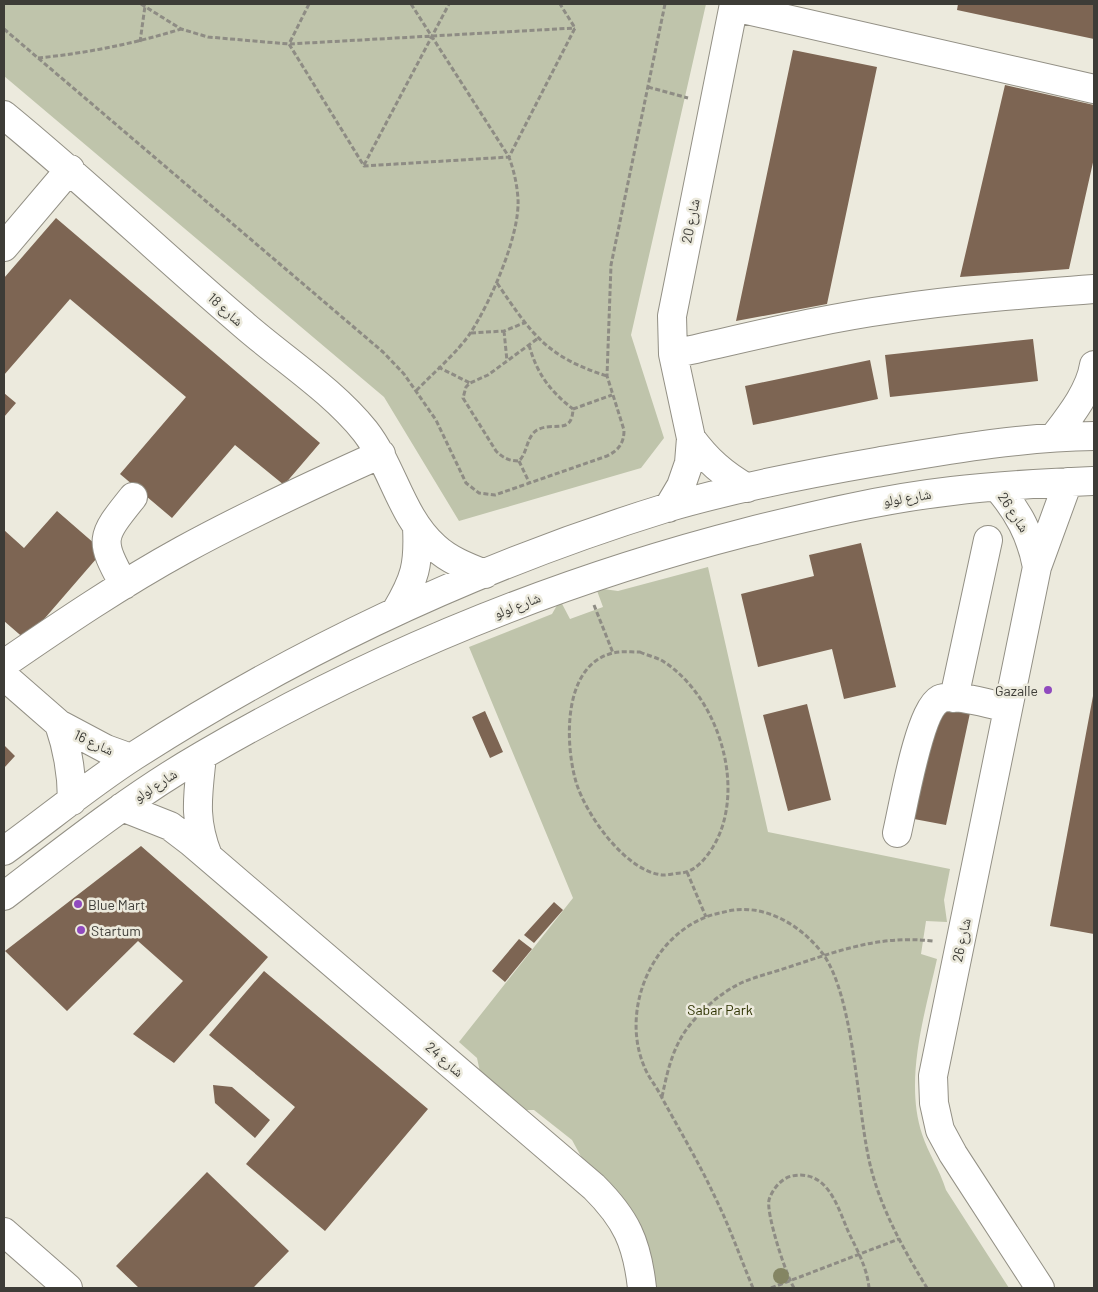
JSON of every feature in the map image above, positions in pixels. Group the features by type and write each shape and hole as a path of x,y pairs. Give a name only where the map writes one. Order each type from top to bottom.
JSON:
{"street":[{"path":"734,5 1094,89"},
{"name":"شارع 20","path":"668,508 681,486 689,463 691,438 673,354 672,316 734,5"},
{"name":"شارع 18","path":"4,115 70,169 243,324 347,411 381,454 417,527 435,548 458,564 484,574"},
{"path":"4,247 70,169"},
{"path":"673,354 785,329 892,309 1000,296 1094,289"},
{"path":"1054,437 1078,403 1094,372"},
{"path":"4,851 131,758 216,705 297,660 396,611 572,540 668,508 826,471 913,456 1054,437 1094,436"},
{"name":"شارع 20","path":"691,438 712,464 725,475 747,488"},
{"path":"4,664 87,607 182,551 280,500 381,454"},
{"name":"شارع لولو","path":"4,896 122,807 202,756 319,692 449,631 584,579 707,542 829,511 917,496 997,487 1081,481"},
{"name":"شارع 26","path":"1040,1288 953,1154 940,1130 934,1103 933,1076 1037,567 1081,481"},
{"name":"شارع 26","path":"997,487 1022,521 1032,544 1037,567"},
{"path":"131,581 120,538 138,502"},
{"name":"شارع 18","path":"396,611 411,585 418,556 417,527"},
{"path":"572,540 584,579"},
{"path":"954,698 988,540"},
{"name":"شارع 16","path":"4,676 59,724 106,749 131,758"},
{"path":"897,833 918,743 925,721 934,704 940,699 954,698 1008,708"},
{"name":"شارع 16","path":"59,724 68,749 72,775 72,801"},
{"name":"شارع 24","path":"202,756 196,812 200,835 208,856"},
{"name":"شارع 24","path":"122,807 170,826 208,856 594,1187 614,1208 630,1232 639,1260 642,1288"},
{"path":"4,1232 68,1288"}],"path":[{"path":"289,44 309,4"},
{"path":"411,4 509,157 516,178 518,200 516,221 496,282 471,333 416,391"},
{"path":"364,166 448,4"},
{"path":"560,4 575,28"},
{"path":"4,29 383,352 404,374 436,420 466,483 479,493 495,495 607,456 621,446 624,430 607,376 611,265 665,4"},
{"path":"140,42 143,5 181,30 208,37 289,44 575,28"},
{"path":"509,157 575,28"},
{"path":"37,58 89,52 140,42 181,30"},
{"path":"289,44 364,166"},
{"path":"648,87 713,105"},
{"path":"364,166 509,157"},
{"path":"496,282 537,339 558,356 582,368 607,376"},
{"path":"471,333 504,331 524,323"},
{"path":"504,331 507,362"},
{"path":"519,461 510,461 502,457 466,403 463,392 470,383 488,375 537,339"},
{"path":"529,345 534,364 544,382 573,409"},
{"path":"438,367 470,383"},
{"path":"573,409 612,395"},
{"path":"519,461 535,432 544,427 562,427 569,424 573,417 573,409"},
{"path":"519,461 529,482"},
{"path":"584,579 613,653"},
{"path":"640,652 661,660 684,681 703,704 717,732 726,761 729,784 726,815 718,838 706,859 687,872 662,875 638,865 617,850 588,807 577,784 571,759 569,733 572,707 579,682 588,668 613,653 640,652"},
{"path":"687,872 706,917"},
{"path":"753,1288 714,1194 644,1066 636,1032 638,996 652,963 675,936 706,917 738,909 772,914 802,930 824,956 837,984 845,1013 868,1156 875,1185 899,1239 927,1288"},
{"path":"662,1097 669,1062 686,1030 711,1003 741,983 881,940 909,938 938,942 959,949"},
{"path":"794,1288 790,1281 770,1218 769,1202 776,1186 789,1176 806,1175 822,1181 832,1195 867,1272 869,1288"},
{"path":"771,1288 899,1239"}],"green space":[{"path":"4,4 706,4 631,335 664,438 641,468 459,521 384,397 4,76"},
{"name":"Sabar Park","path":"708,567 768,832 950,869 944,900 947,922 926,921 921,954 937,959 918,1046 915,1091 917,1113 922,1134 946,1190 1009,1288 653,1288 572,1140 534,1110 524,1110 480,1072 477,1058 459,1042 573,898 469,647 552,614 560,600 570,619 603,607 596,588 618,591"}],"building":[{"path":"958,4 1094,4 1094,39 957,10"},
{"path":"793,50 877,67 827,304 736,321"},
{"path":"1005,85 1094,105 1094,158 1069,269 960,277"},
{"path":"56,218 320,443 284,485 235,445 172,518 120,474 186,397 70,299 4,375 4,278"},
{"path":"1033,339 1038,381 890,397 885,355"},
{"path":"870,360 878,399 753,425 745,386"},
{"path":"4,393 16,403 4,417"},
{"path":"57,511 103,551 26,640 4,621 4,530 24,548"},
{"path":"861,543 896,687 844,699 832,649 758,667 741,594 814,576 809,555"},
{"path":"1094,696 1094,934 1050,926"},
{"path":"807,704 831,800 788,811 763,715"},
{"path":"937,707 970,713 946,825 914,819"},
{"path":"485,711 503,752 490,758 472,717"},
{"path":"4,745 15,756 4,768"},
{"path":"141,846 268,957 174,1063 133,1034 183,981 138,941 67,1011 5,951"},
{"path":"554,902 563,910 534,943 524,935"},
{"path":"519,939 532,949 505,982 492,971"},
{"path":"264,971 428,1109 325,1231 246,1164 295,1107 209,1035"},
{"path":"213,1085 232,1087 270,1120 255,1138 215,1103"},
{"path":"207,1172 289,1251 253,1288 139,1288 116,1266"}],"place":[{"name":"Gazalle","path":"1048,690"},
{"name":"Blue Mart","path":"78,904"},
{"name":"Startum","path":"81,930"}]}
